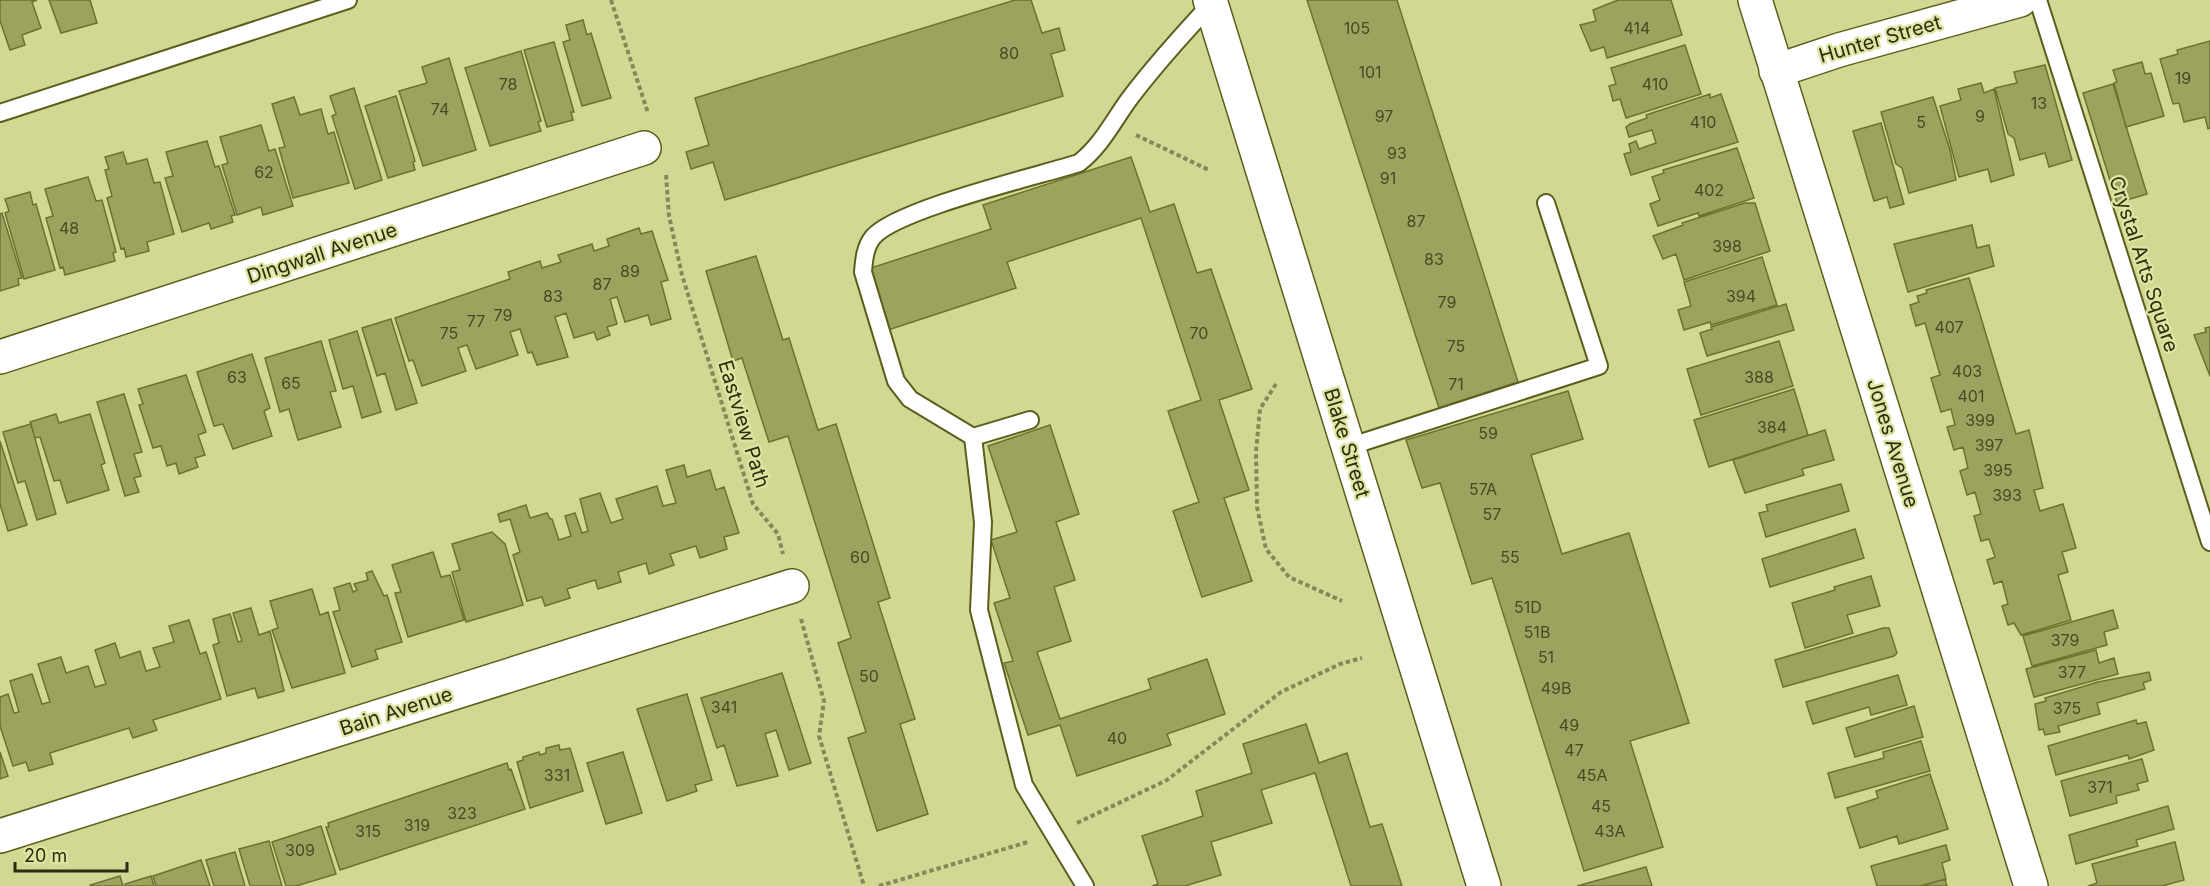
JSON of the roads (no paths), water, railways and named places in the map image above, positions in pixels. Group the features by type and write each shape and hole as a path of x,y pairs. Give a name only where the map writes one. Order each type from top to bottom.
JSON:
{"street":[{"name":"Jones Avenue","path":"1755,0 2031,886"},
{"name":"Hunter Street","path":"1776,71 1839,50 2020,0"},
{"name":"Blake Street","path":"1211,2 1484,886"},
{"name":"Dingwall Avenue","path":"0,357 653,143"},
{"name":"Bain Avenue","path":"0,836 792,586"}],"lane":[{"path":"0,113 348,0"},
{"name":"Crystal Arts Square","path":"2038,0 2210,542"},
{"path":"1030,420 973,437 910,399 896,381 863,272 865,254 872,238 883,229 915,213 1079,163 1092,153 1171,47 1211,2"},
{"path":"1348,447 1599,366 1546,203"},
{"path":"973,437 983,522 979,610 1024,785 1085,886"}]}
